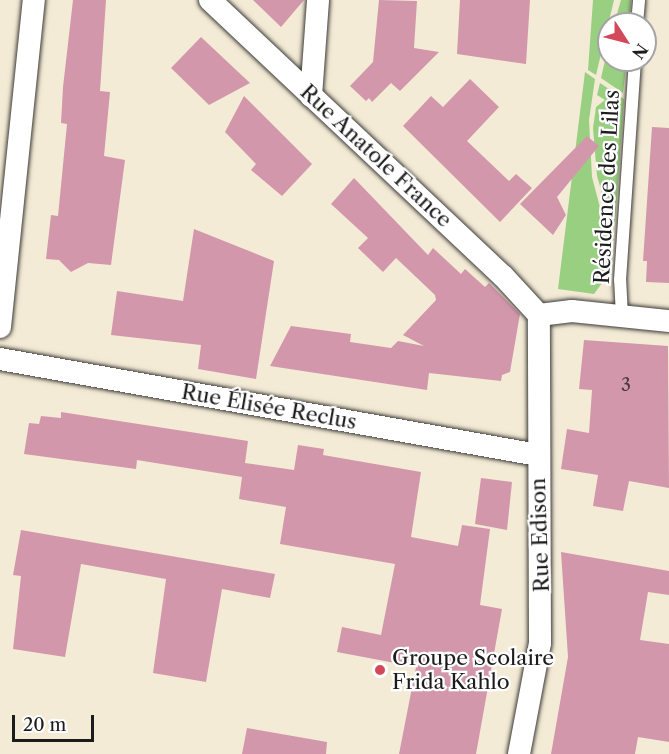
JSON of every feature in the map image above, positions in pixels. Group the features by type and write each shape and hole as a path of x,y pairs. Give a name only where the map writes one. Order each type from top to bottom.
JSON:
{"street":[{"path":"0,327 34,0"},
{"name":"Rue Anatole France","path":"210,0 503,276 539,315"},
{"path":"311,96 318,0"},
{"path":"539,315 572,311 669,321"},
{"name":"Rue Edison","path":"519,754 540,643 539,315"},
{"name":"Rue Élisée Reclus","path":"0,359 538,455"}],"lane":[{"name":"Résidence des Lilas","path":"622,316 620,280 633,72"}],"green space":[{"path":"593,0 614,0 611,12 597,12 596,75 588,70"},
{"path":"621,0 631,0 630,12 618,12"},
{"path":"585,72 595,79 589,120 592,177 602,215 614,233 610,280 605,279 594,294 558,289"},
{"path":"602,72 626,72 623,93 601,78"},
{"path":"600,83 624,99 615,224 609,217 597,176 593,128 596,107 605,100 597,95"}],"building":[{"path":"73,0 106,0 100,91 110,92 104,156 125,160 111,265 88,263 71,272 59,260 46,259 51,215 58,216 67,124 61,123 63,87"},
{"path":"253,0 304,0 281,27"},
{"path":"379,0 417,1 414,48 439,52 400,91 391,83 372,102 369,98 366,101 350,86 373,62"},
{"path":"460,0 530,0 526,64 457,54"},
{"path":"201,37 250,83 209,105 171,68"},
{"path":"470,79 499,107 467,141 509,181 516,174 532,188 500,222 403,126 431,96 443,107"},
{"path":"244,96 312,164 282,196 251,170 256,164 225,132"},
{"path":"652,127 669,128 669,283 646,282 647,261 643,261"},
{"path":"587,136 599,146 557,197 566,215 553,235 520,204"},
{"path":"354,178 428,255 433,248 461,274 465,269 485,287 489,283 520,314 510,372 502,375 501,381 429,373 427,390 270,366 291,326 351,334 350,342 391,348 398,341 424,346 403,335 436,300 435,295 396,258 383,272 358,248 368,238 331,204"},
{"path":"194,229 274,261 256,379 198,369 201,345 111,335 117,291 183,301"},
{"path":"584,340 668,346 669,488 629,481 623,511 593,506 598,475 561,469 567,429 589,433 592,390 579,389"},
{"path":"61,412 248,441 245,463 294,470 298,445 324,449 323,455 421,472 411,537 458,546 462,525 490,529 480,605 502,609 476,754 399,754 416,667 337,652 342,627 381,635 395,564 280,544 286,507 239,499 242,477 137,460 136,469 24,454 29,423 39,424 41,416 61,418"},
{"path":"481,478 512,482 507,530 475,524"},
{"path":"21,530 275,574 270,598 222,589 206,682 153,673 166,579 81,564 65,657 13,649 21,576 13,575"},
{"path":"561,552 669,571 669,595 648,592 640,640 669,644 669,742 638,737 635,754 551,754 568,657"},
{"path":"247,728 327,742 326,754 242,754"}],"place":[{"name":"Groupe Scolaire Frida Kahlo","path":"380,670"}]}
